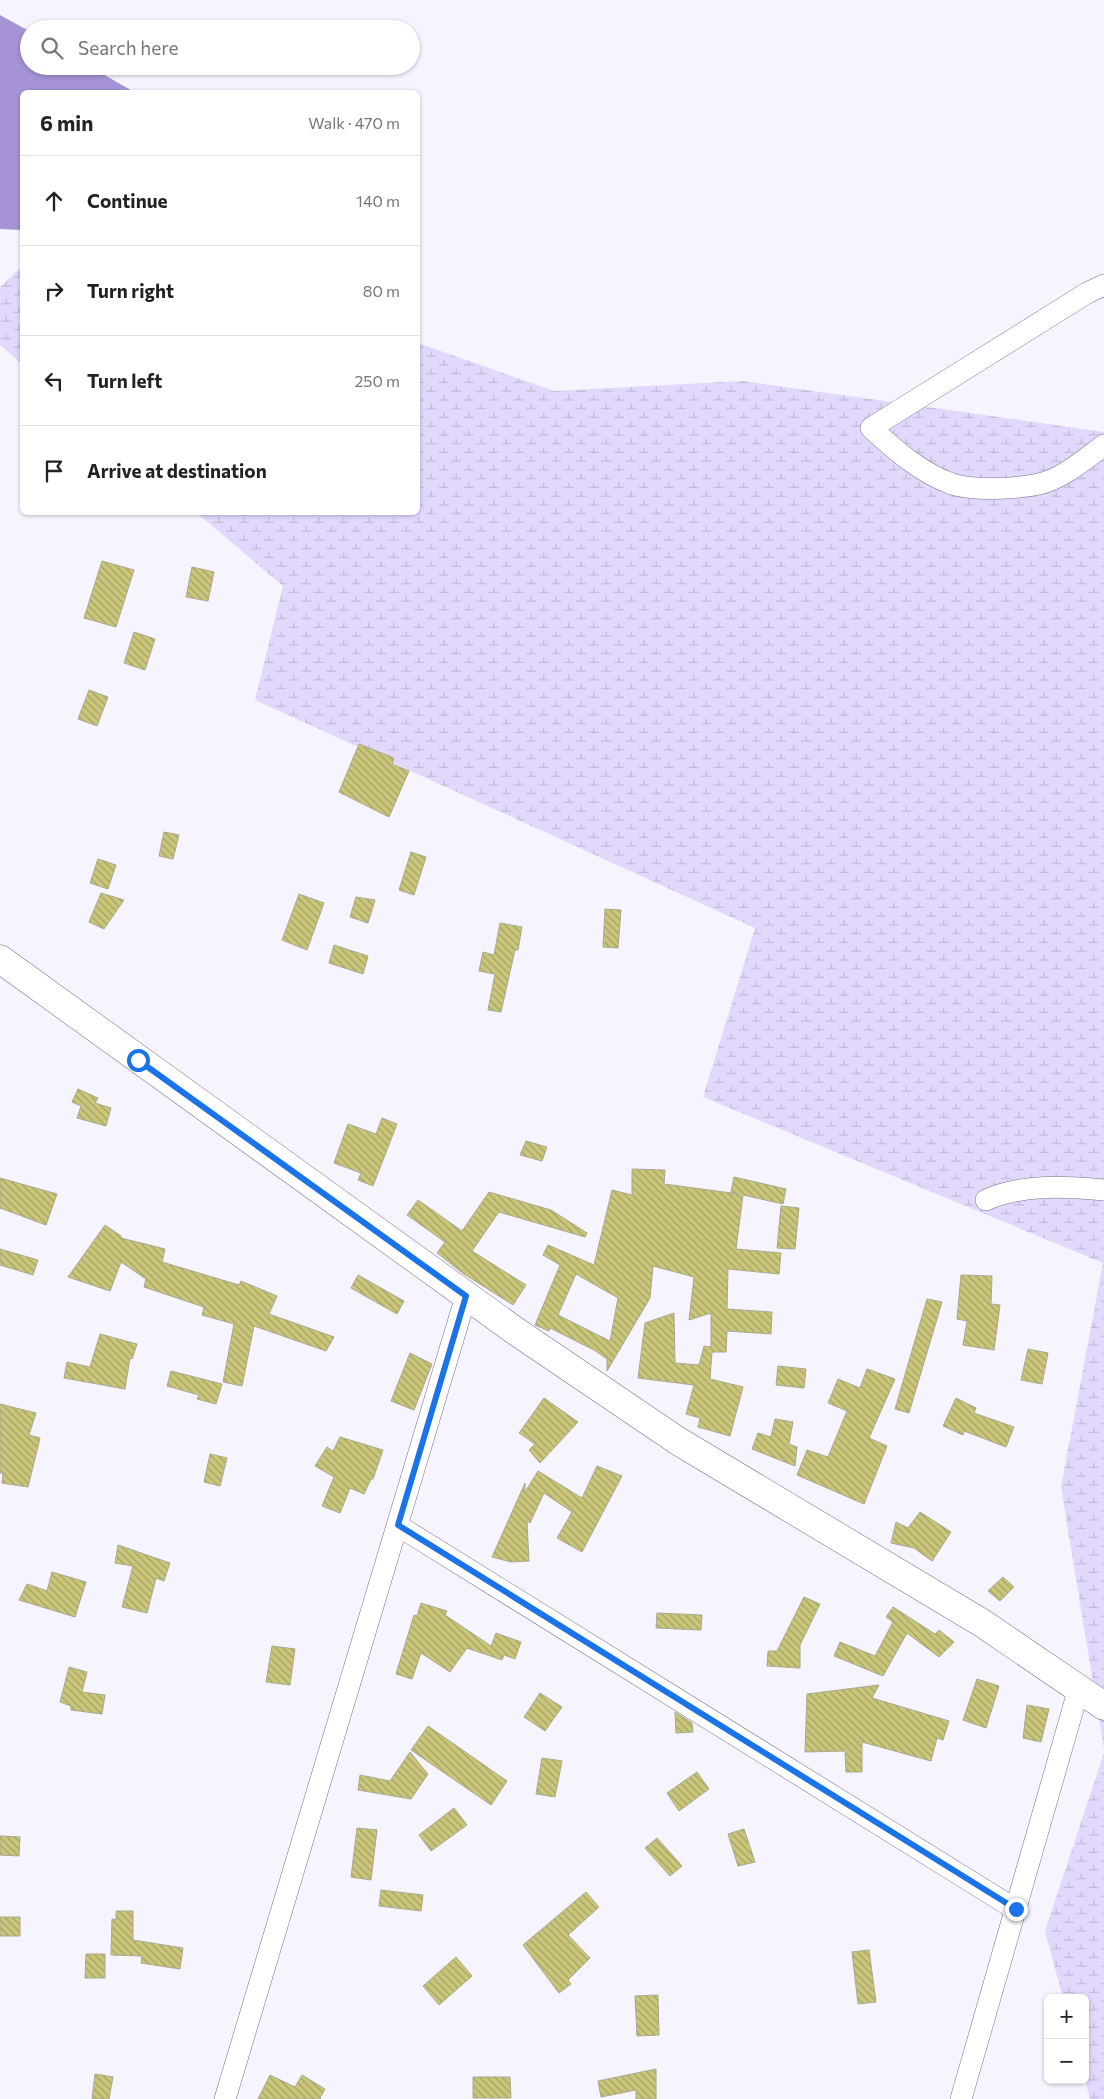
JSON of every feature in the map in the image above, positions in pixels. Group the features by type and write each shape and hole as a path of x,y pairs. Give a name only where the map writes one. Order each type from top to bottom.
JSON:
{"main road":[{"path":"0,959 466,1296 678,1441 982,1623 1104,1706"}],"street":[{"path":"1104,285 1087,293 871,428 902,457 952,484 990,488 1040,484 1070,469 1104,445"},
{"path":"986,1200 999,1194 1028,1188 1104,1190"},
{"path":"225,2099 466,1296"},
{"path":"398,1525 1016,1909"},
{"path":"961,2099 1079,1688"}],"green space":[{"path":"20,268 20,362 0,345 0,287"},
{"path":"420,344 554,391 743,381 1104,432 1104,1749 1061,1487 1103,1263 703,1097 755,928 255,700 283,586 199,515 420,515"},
{"path":"1104,1753 1104,2099 1090,2099 1086,2084 1089,2084 1089,1994 1062,1994 1045,1931"}],"shaded area":[{"path":"0,15 20,26 20,75 105,75 131,90 20,90 20,230 0,229"}],"building":[{"path":"102,561 134,570 116,627 84,618"},
{"path":"192,567 214,572 208,601 186,597"},
{"path":"134,632 155,639 145,670 124,663"},
{"path":"89,690 108,697 97,726 78,719"},
{"path":"359,744 394,758 392,764 409,771 389,817 339,792"},
{"path":"164,832 179,835 173,859 159,856"},
{"path":"411,852 426,857 414,895 399,890"},
{"path":"98,859 116,865 108,889 90,883"},
{"path":"101,893 124,900 104,929 89,922"},
{"path":"299,894 324,903 307,950 282,940"},
{"path":"356,897 375,900 368,923 350,917"},
{"path":"605,909 621,910 618,948 603,947"},
{"path":"500,923 522,927 518,950 515,950 501,1012 488,1010 495,974 479,971 483,952 494,955"},
{"path":"334,945 368,956 363,974 329,963"},
{"path":"78,1089 98,1098 95,1103 111,1108 106,1126 77,1118 81,1106 72,1102"},
{"path":"382,1118 397,1124 373,1186 358,1180 361,1173 334,1163 348,1124 376,1134"},
{"path":"526,1141 547,1147 542,1161 520,1155"},
{"path":"632,1169 665,1170 664,1184 739,1194 731,1192 734,1177 786,1189 783,1204 743,1195 736,1249 781,1253 779,1274 728,1269 727,1309 772,1312 771,1334 727,1331 726,1352 712,1352 710,1379 743,1387 730,1436 698,1427 700,1418 686,1414 694,1385 638,1378 645,1323 674,1313 675,1363 699,1365 704,1346 711,1347 711,1313 689,1320 694,1277 653,1266 650,1298 607,1371 607,1359 594,1350 550,1328 549,1331 535,1325 560,1265 543,1255 548,1245 594,1265 612,1190 632,1195","holes":["576,1274 618,1298 610,1341 558,1315"]},
{"path":"0,1178 57,1194 46,1225 0,1208"},
{"path":"489,1192 551,1210 587,1233 585,1237 499,1212 472,1251 526,1285 513,1305 464,1274 437,1253 445,1242 407,1215 418,1200 462,1231"},
{"path":"781,1206 799,1208 795,1249 777,1248"},
{"path":"105,1225 121,1236 121,1238 165,1249 162,1262 239,1285 241,1281 277,1296 269,1314 334,1337 326,1351 254,1326 242,1386 223,1382 234,1324 202,1315 204,1307 144,1287 146,1279 121,1262 110,1291 68,1277"},
{"path":"0,1249 38,1260 33,1275 0,1265"},
{"path":"358,1275 404,1301 397,1314 351,1288"},
{"path":"961,1275 992,1276 991,1304 1000,1305 994,1350 963,1345 967,1321 957,1319"},
{"path":"927,1299 942,1302 909,1413 895,1409"},
{"path":"100,1334 137,1344 132,1359 130,1358 125,1389 64,1378 67,1362 90,1367"},
{"path":"1028,1349 1048,1353 1042,1384 1021,1380"},
{"path":"410,1353 432,1364 414,1410 391,1401"},
{"path":"778,1366 806,1369 804,1388 776,1385"},
{"path":"867,1369 895,1379 869,1438 887,1446 864,1504 797,1475 807,1450 828,1457 847,1411 828,1403 838,1379 860,1388"},
{"path":"171,1371 222,1384 216,1404 197,1399 199,1395 167,1386"},
{"path":"544,1398 578,1422 540,1463 529,1450 535,1444 519,1433"},
{"path":"956,1398 976,1408 974,1413 1014,1427 1006,1447 964,1431 963,1435 943,1426"},
{"path":"0,1404 36,1413 29,1435 40,1438 28,1487 2,1483 3,1473 0,1473"},
{"path":"775,1419 793,1422 789,1444 797,1447 795,1466 752,1449 758,1433 771,1437"},
{"path":"340,1437 383,1450 373,1479 371,1479 364,1494 350,1488 340,1513 322,1506 334,1477 315,1466 327,1447 333,1451"},
{"path":"210,1454 227,1458 220,1486 204,1482"},
{"path":"597,1466 622,1476 582,1552 557,1538 572,1512 544,1493 530,1523 527,1521 529,1561 511,1562 492,1557 525,1483 525,1492 538,1471 582,1498"},
{"path":"920,1512 951,1532 932,1561 914,1548 891,1543 896,1522 908,1528"},
{"path":"118,1545 170,1563 164,1581 156,1578 147,1613 122,1607 133,1566 115,1563"},
{"path":"52,1572 86,1582 75,1617 19,1600 27,1584 47,1591"},
{"path":"1003,1577 1014,1587 1000,1601 988,1591"},
{"path":"804,1597 820,1604 800,1645 800,1668 767,1666 768,1651 777,1651"},
{"path":"421,1603 447,1611 445,1615 491,1646 496,1633 521,1642 515,1659 504,1655 502,1660 467,1648 450,1672 421,1653 412,1679 396,1674 414,1615 417,1616"},
{"path":"893,1607 935,1634 939,1630 954,1642 939,1657 907,1633 883,1676 834,1656 840,1642 875,1656 893,1622 886,1617"},
{"path":"657,1613 702,1615 701,1630 656,1628"},
{"path":"272,1646 295,1649 290,1685 266,1682"},
{"path":"69,1667 87,1672 82,1692 105,1695 102,1714 71,1710 71,1706 60,1702"},
{"path":"977,1679 999,1686 986,1728 963,1720"},
{"path":"879,1685 872,1698 949,1721 943,1740 937,1738 931,1761 862,1742 862,1772 846,1772 845,1751 805,1752 807,1694"},
{"path":"540,1693 562,1707 545,1731 524,1717"},
{"path":"1027,1705 1049,1709 1041,1742 1023,1738"},
{"path":"675,1712 692,1723 693,1732 676,1733"},
{"path":"428,1726 507,1781 491,1805 411,1750"},
{"path":"410,1752 428,1774 411,1799 358,1790 360,1775 390,1781"},
{"path":"542,1758 562,1761 555,1797 536,1794"},
{"path":"697,1772 709,1789 679,1811 667,1793"},
{"path":"454,1808 467,1825 431,1851 419,1835"},
{"path":"357,1828 377,1830 371,1880 351,1877"},
{"path":"744,1829 755,1862 738,1866 728,1834"},
{"path":"0,1836 20,1837 19,1856 0,1855"},
{"path":"657,1838 682,1866 670,1876 645,1848"},
{"path":"381,1890 423,1895 421,1911 379,1906"},
{"path":"586,1892 599,1907 568,1935 590,1958 568,1980 571,1984 559,1993 523,1945"},
{"path":"116,1911 133,1911 133,1940 183,1948 180,1969 141,1963 142,1956 111,1955 112,1919 116,1920"},
{"path":"0,1917 20,1917 20,1936 0,1936"},
{"path":"869,1950 876,2002 858,2004 852,1952"},
{"path":"86,1954 105,1954 105,1978 85,1978"},
{"path":"456,1957 472,1976 439,2005 423,1986"},
{"path":"658,1995 659,2035 637,2036 635,1996"},
{"path":"656,2069 656,2099 636,2099 636,2090 601,2097 598,2081"},
{"path":"95,2074 113,2077 109,2099 92,2099"},
{"path":"270,2075 295,2087 302,2075 325,2089 321,2099 258,2099"},
{"path":"473,2077 510,2077 511,2098 473,2098"}],"route":[{"path":"138,1060 466,1296 398,1525 1016,1909"}]}
